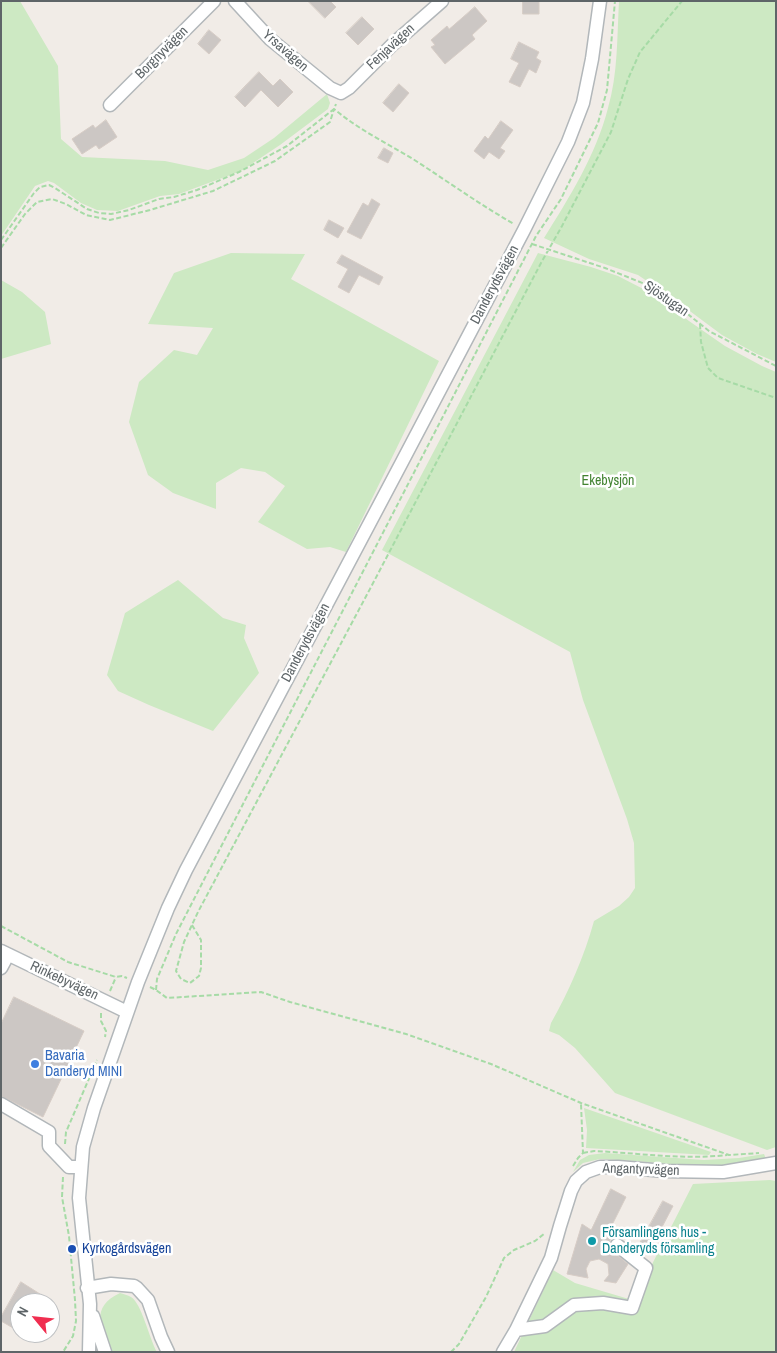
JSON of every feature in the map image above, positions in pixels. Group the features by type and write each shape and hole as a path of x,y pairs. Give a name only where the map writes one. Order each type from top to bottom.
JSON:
{"street":[{"name":"Borgnyvägen","path":"110,105 214,1"},
{"name":"Yrsavägen","path":"235,1 270,39 330,88 341,93"},
{"name":"Fenjavägen","path":"341,93 349,88 393,44 442,1"},
{"name":"Danderydsvägen","path":"105,1352 87,1288 79,1198 80,1167 83,1147 94,1108 127,1012 155,938 186,870 522,234 568,142 582,103 592,60 600,1"},
{"name":"Rinkebyvägen","path":"5,953 127,1012"},
{"path":"1,968 5,953"},
{"path":"1,1104 49,1132 49,1146 69,1167 80,1167"},
{"name":"Angantyrvägen","path":"503,1352 516,1330 551,1258 571,1191 576,1181 586,1172 600,1167 618,1167 665,1171 723,1172 776,1163"},
{"path":"516,1330 545,1326 574,1305 602,1303 632,1308 646,1268 617,1245"},
{"path":"87,1288 111,1284 134,1286 137,1288 148,1300 160,1336 168,1352"},
{"name":"Danderydsvägen","path":"90,1304 90,1352"}],"path":[{"path":"615,1 607,90 598,123 561,199 536,236 176,934 157,980 156,990 167,998 261,992 290,1002 406,1034 491,1064 581,1103 730,1155"},
{"path":"192,925 201,940 201,968 199,976 190,983 180,979 176,971 184,942 192,925 548,249 612,132 628,79 640,52 682,1"},
{"path":"1,248 37,202 52,199 86,214 110,220 213,191 275,161 330,122 341,93"},
{"path":"334,109 348,120 473,199 522,234 536,236"},
{"path":"1,240 40,187 48,185 56,188 87,209 99,213 111,214 130,210 159,199 174,197 197,190 240,172 287,146 334,109"},
{"name":"Sjöstugan","path":"522,234 532,244 605,268 655,288 710,331 776,366"},
{"path":"700,324 701,342 708,368 718,378 776,398"},
{"path":"1,926 68,962 116,977"},
{"path":"581,1103 583,1153"},
{"path":"571,1170 583,1153 594,1151 713,1157 758,1153"},
{"path":"452,1352 486,1297 504,1258 514,1250 535,1241 548,1231"}],"green space":[{"path":"1,1 20,1 58,66 61,139 82,157 165,161 208,170 244,158 274,138 327,94 330,103 328,109 241,171 179,194 160,196 118,211 97,210 81,203 54,183 48,181 35,186 1,236"},
{"path":"619,1 776,1 776,362 722,335 638,275 589,259 544,238 581,176 603,125 614,82"},
{"path":"231,253 305,254 291,279 439,361 346,552 330,547 307,549 258,522 285,486 265,472 241,468 216,483 216,509 173,493 148,475 129,422 139,382 174,350 197,355 213,328 148,324 174,273"},
{"name":"Ekebysjön","path":"538,253 618,276 655,295 725,346 776,372 776,1147 767,1150 615,1093 575,1048 559,1035 549,1031 551,1023 576,974 594,921 619,906 635,888 634,843 583,700 570,652 382,550"},
{"path":"1,280 22,292 45,312 51,344 1,359"},
{"path":"178,580 223,618 246,625 244,638 259,673 213,731 118,691 107,675 125,613"},
{"path":"584,1108 711,1152 709,1155 586,1148 587,1130"},
{"path":"605,1153 704,1160 764,1154 766,1159 717,1166 600,1159 583,1163 573,1172 580,1160 589,1155"},
{"path":"776,1181 776,1352 514,1352 553,1270 575,1283 639,1302 643,1282 693,1184"},
{"path":"120,1293 131,1297 139,1307 157,1352 112,1352 101,1326 101,1311 104,1305"}],"building":[{"path":"308,1 330,1 336,7 325,18"},
{"path":"523,1 539,1 539,14 523,14"},
{"path":"475,7 487,21 472,35 475,39 445,64 431,47 435,45 431,40 447,26 449,29"},
{"path":"362,17 374,29 358,45 346,33"},
{"path":"209,30 221,40 209,54 198,44"},
{"path":"519,42 539,52 536,58 541,61 536,73 529,69 520,87 509,82 519,63 511,59"},
{"path":"259,72 273,86 280,79 293,92 278,107 261,90 245,107 235,97"},
{"path":"399,84 409,93 393,112 383,103"},
{"path":"106,120 117,137 99,149 96,145 82,154 72,139 93,125 95,128"},
{"path":"501,121 513,130 500,148 505,151 499,159 489,152 484,159 474,151 485,136 488,139"},
{"path":"384,148 393,153 388,163 378,158"},
{"path":"372,199 380,204 361,239 347,232 363,203 368,206"},
{"path":"329,220 344,228 338,238 324,230"},
{"path":"342,255 383,277 379,285 359,275 349,293 338,287 348,269 337,263"},
{"name":"Bavaria Danderyd MINI","path":"14,997 84,1031 43,1117 1,1096 1,1024"},
{"name":"Församlingens hus - Danderyds församling","path":"611,1189 626,1197 612,1225 618,1228 610,1240 609,1248 628,1264 616,1283 604,1281 609,1275 608,1264 599,1259 590,1261 586,1269 588,1278 567,1274 582,1224 591,1230"},
{"path":"663,1201 673,1206 650,1250 639,1245"},
{"path":"21,1282 38,1293 15,1293"},
{"path":"10,1301 10,1326 1,1321 1,1317"}],"place":[{"name":"Bavaria Danderyd MINI","path":"35,1064"},
{"name":"Församlingens hus - Danderyds församling","path":"592,1241"},
{"name":"Kyrkogårdsvägen","path":"72,1249"}]}
